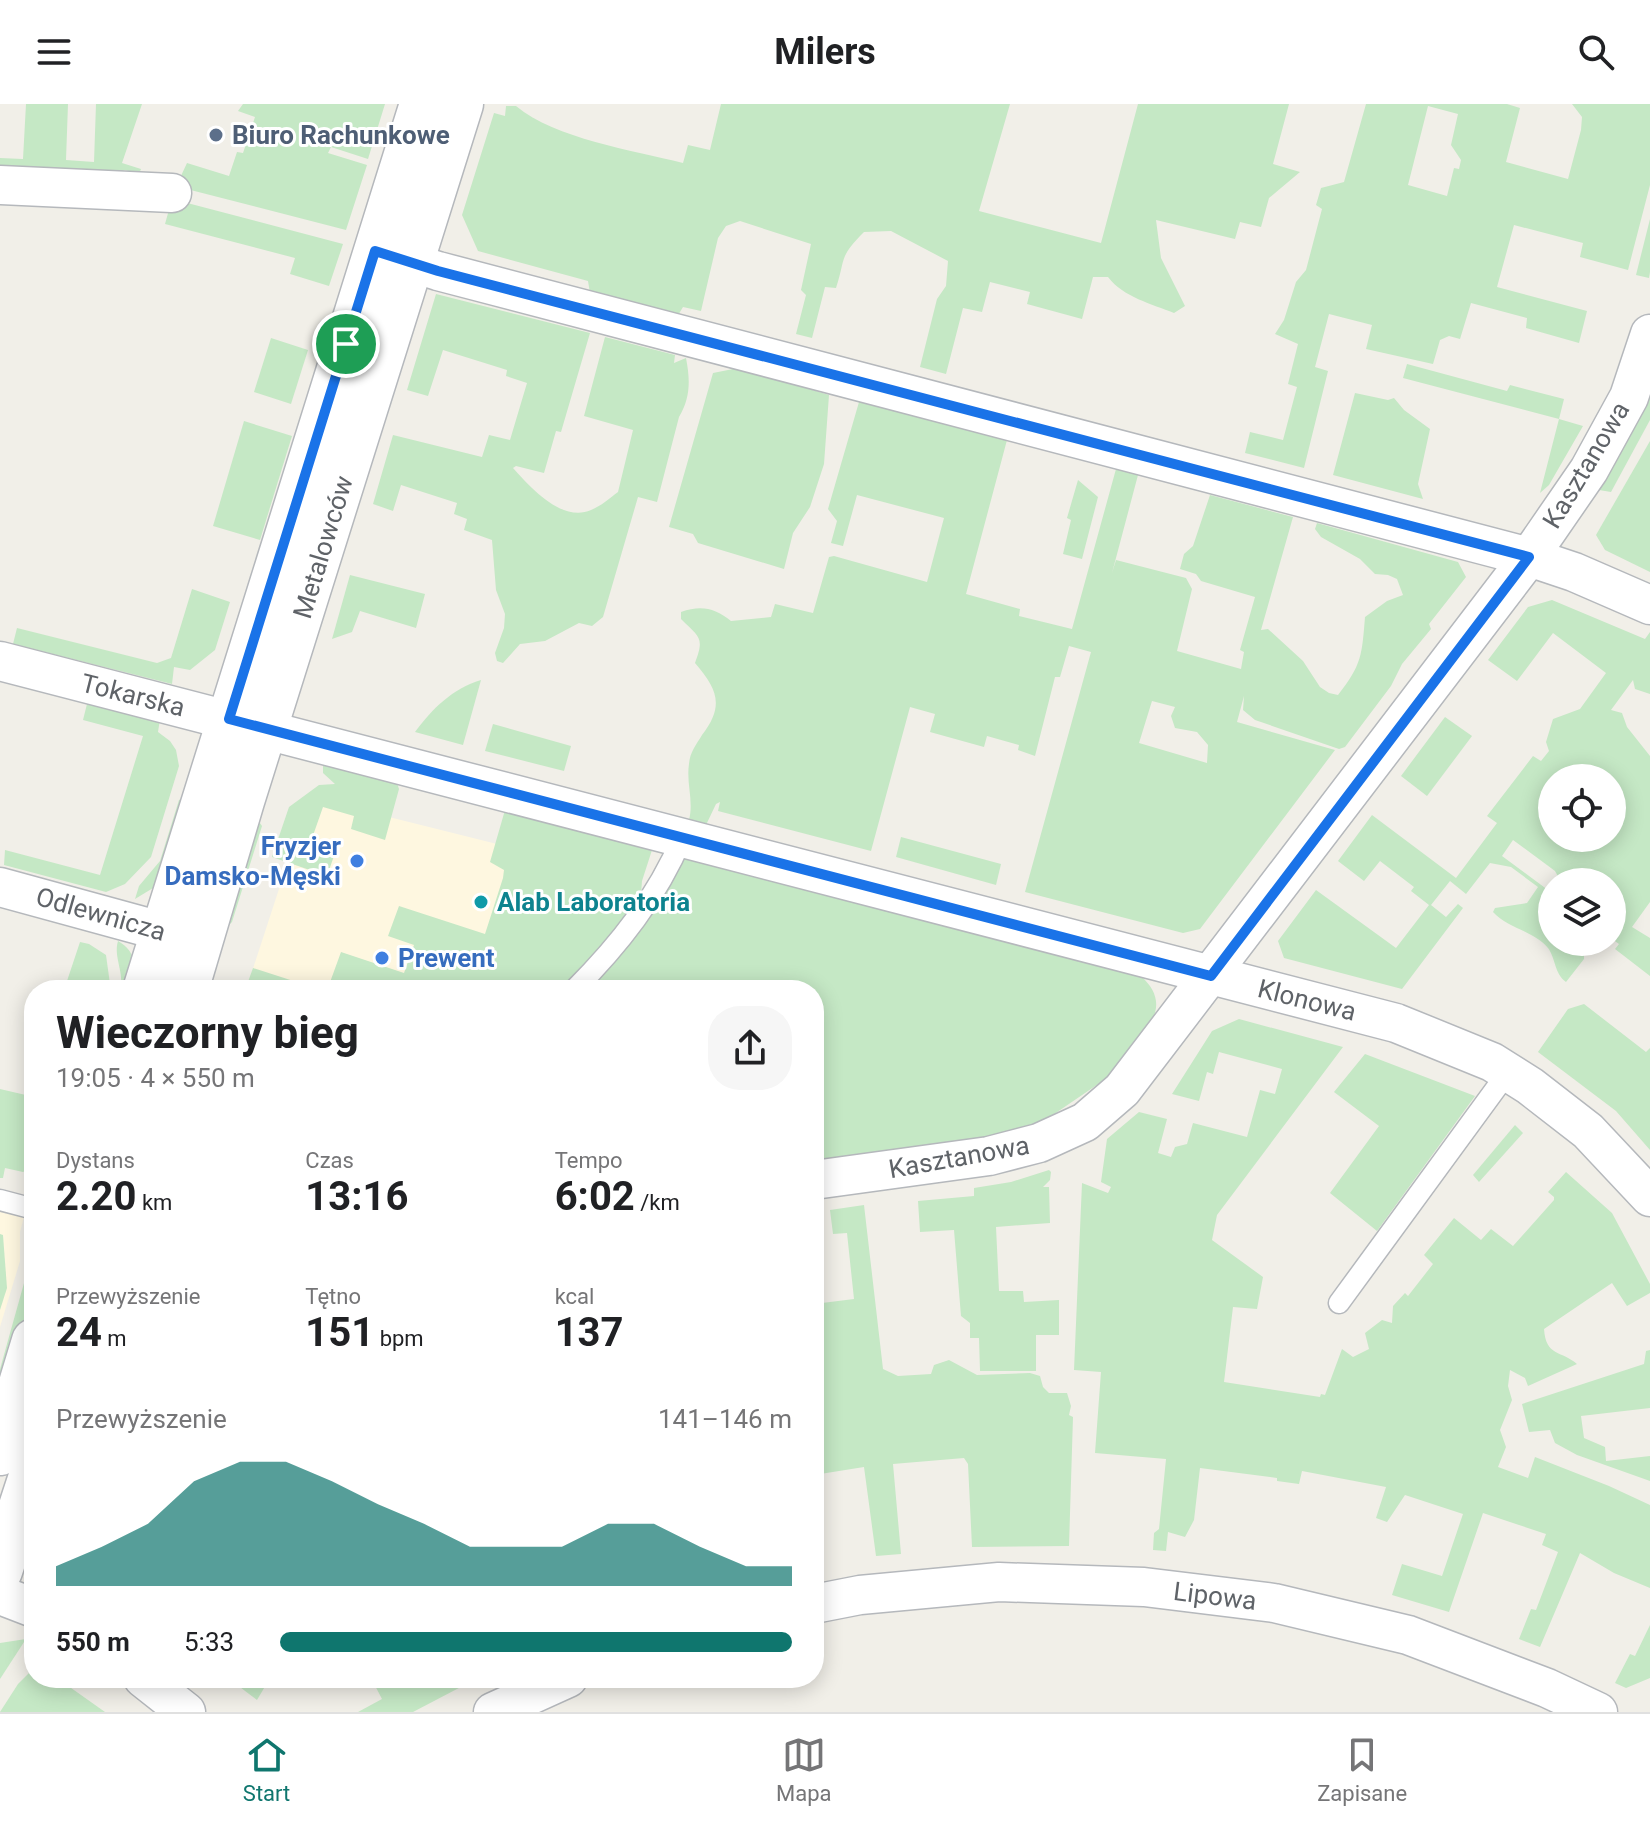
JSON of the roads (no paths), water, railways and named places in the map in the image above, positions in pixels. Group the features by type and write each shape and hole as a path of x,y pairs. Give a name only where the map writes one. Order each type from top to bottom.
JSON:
{"street":[{"name":"Metalowców","path":"394,257 422,104"},
{"name":"Metalowców","path":"152,980 182,937 394,257 461,104"},
{"path":"0,185 172,193"},
{"path":"394,257 1529,557 1574,572 1650,605"},
{"name":"Kasztanowa","path":"824,1179 989,1156 1039,1143 1085,1122 1122,1090 1529,557 1589,470 1629,397 1650,334"},
{"name":"Tokarska","path":"0,661 248,724"},
{"name":"Klonowa","path":"248,724 1396,1023 1492,1062 1508,1072 1588,1131 1650,1197"},
{"name":"Odlewnicza","path":"0,887 182,937"},
{"name":"Metalowców","path":"182,937 185,980"},
{"path":"0,1453 24,1374"},
{"path":"0,1571 24,1498"},
{"name":"Lipowa","path":"824,1602 860,1595 999,1582 1144,1587 1274,1603 1408,1635 1547,1688 1598,1712"},
{"path":"0,1595 24,1604"},
{"path":"156,1688 186,1712"},
{"path":"493,1712 546,1688"}],"lane":[{"path":"583,980 635,923 669,868 682,838"},
{"path":"1339,1303 1508,1072"},
{"path":"0,1200 24,1206"}],"place":[{"name":"Biuro Rachunkowe","path":"216,135"},
{"name":"Fryzjer Damsko-Męski","path":"357,861"},
{"name":"Alab Laboratoria","path":"481,902"},
{"name":"Prewent","path":"382,958"}]}
